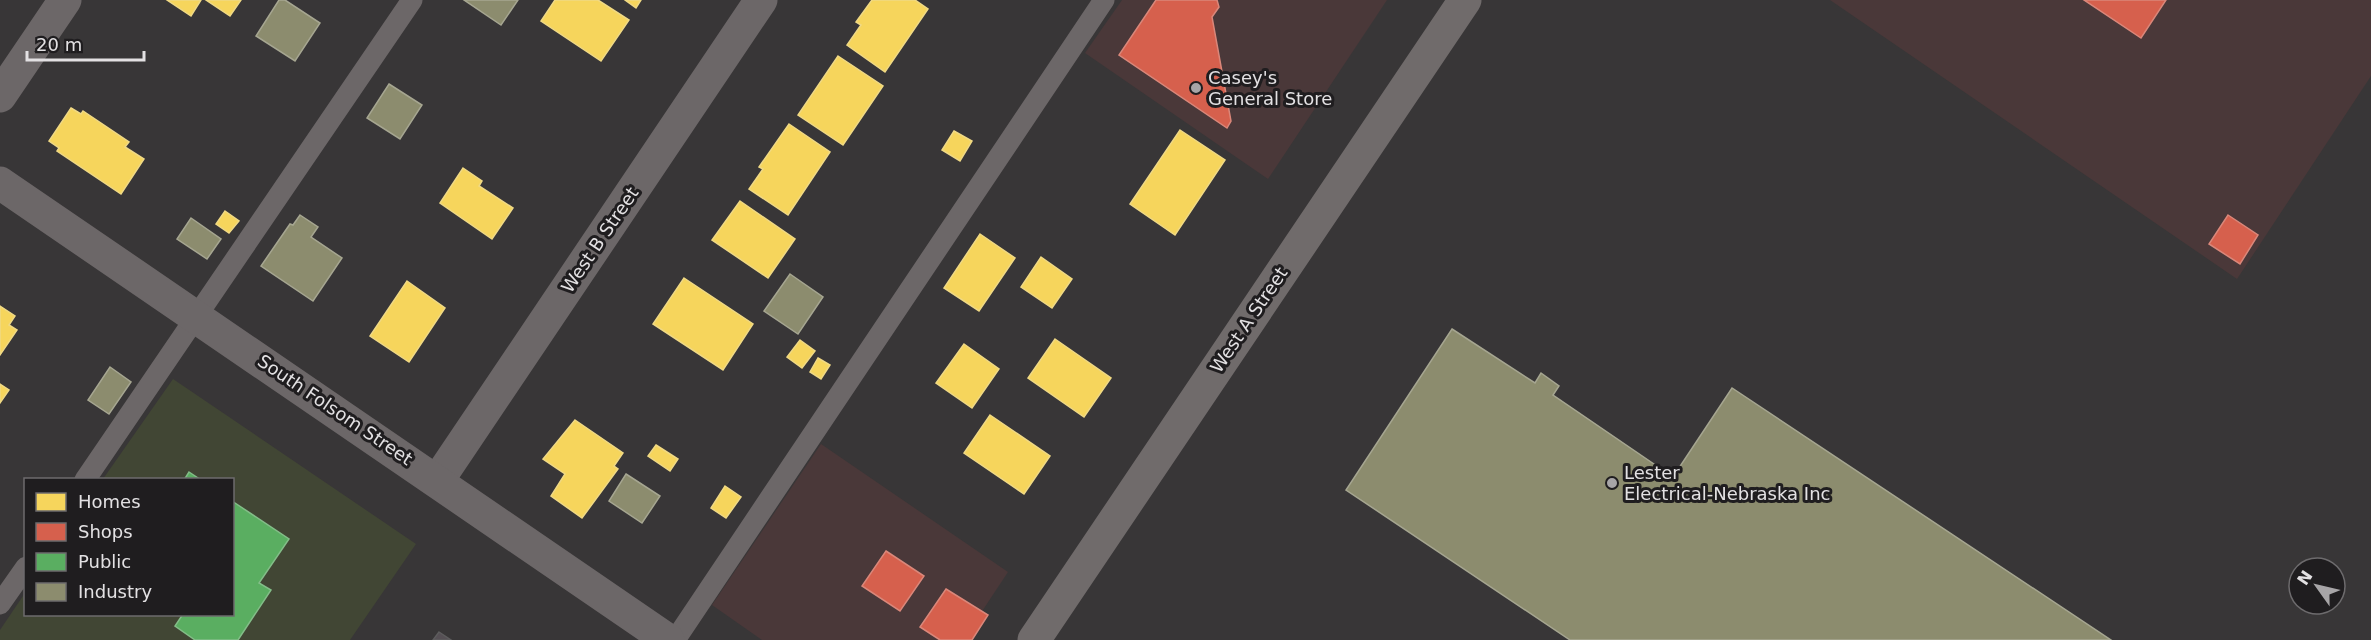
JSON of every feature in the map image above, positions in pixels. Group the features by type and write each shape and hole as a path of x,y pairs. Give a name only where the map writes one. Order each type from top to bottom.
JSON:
{"main road":[{"name":"West A Street","path":"1034,640 1465,0"}],"street":[{"path":"0,96 65,0"},
{"name":"West B Street","path":"438,480 761,0"},
{"name":"South Folsom Street","path":"0,183 438,480 668,640"}],"lane":[{"path":"86,478 412,0"},
{"path":"675,640 1104,0"},
{"path":"0,604 24,570"}],"shaded area":[{"path":"1122,0 1387,0 1268,179 1085,53"},
{"path":"1830,0 2371,0 2371,76 2237,279"},
{"path":"821,444 1008,572 963,640 762,640 712,605"}],"green space":[{"path":"173,379 416,544 350,640 0,640 0,630 24,594 24,616 234,616 234,478 104,478"}],"building: Homes":[{"path":"167,0 201,0 191,16"},
{"path":"206,0 241,0 230,16"},
{"path":"555,0 598,0 629,20 601,61 541,21"},
{"path":"625,0 641,0 636,8"},
{"path":"872,0 915,0 928,9 885,72 847,45 861,25 856,22"},
{"path":"838,56 883,86 843,145 798,115"},
{"path":"71,108 81,114 83,111 129,142 125,147 144,159 121,194 57,151 59,148 49,141"},
{"path":"789,124 830,152 788,215 749,189 763,169 759,167"},
{"path":"1180,130 1225,160 1175,235 1130,204"},
{"path":"954,131 972,141 960,161 942,150"},
{"path":"463,168 482,181 479,186 513,208 492,239 440,203"},
{"path":"740,201 795,239 768,278 712,240"},
{"path":"225,211 239,221 229,233 216,224"},
{"path":"980,234 1015,258 979,311 944,288"},
{"path":"1041,257 1072,279 1052,308 1021,287"},
{"path":"684,278 753,324 723,370 653,324"},
{"path":"407,281 445,308 409,362 370,336"},
{"path":"0,306 15,316 9,325 17,330 0,355"},
{"path":"1055,339 1111,378 1084,417 1028,378"},
{"path":"800,340 815,351 802,368 787,357"},
{"path":"964,344 999,369 972,408 936,383"},
{"path":"818,358 830,365 821,379 810,372"},
{"path":"0,384 9,390 0,403"},
{"path":"990,415 1050,456 1024,494 964,453"},
{"path":"575,420 623,453 614,466 618,469 582,518 551,496 565,474 543,459"},
{"path":"656,445 678,459 670,471 648,456"},
{"path":"725,486 741,497 726,518 711,508"}],"building: Shops":[{"name":"Casey's General Store","path":"1156,0 1217,0 1219,7 1212,17 1231,121 1227,128 1119,55"},
{"path":"2084,0 2166,0 2141,38"},
{"path":"2228,215 2258,235 2240,264 2209,244"},
{"path":"886,551 924,576 900,611 862,586"},
{"path":"946,589 988,615 972,640 940,640 920,627"}],"building: Public":[{"path":"189,472 198,478 185,478"},
{"path":"234,502 289,539 259,583 271,590 238,640 195,640 175,626 182,616 234,616"}],"building: Industry":[{"path":"279,0 285,0 320,23 295,61 256,36"},
{"path":"464,0 518,0 501,25"},
{"path":"389,84 422,105 400,139 367,118"},
{"path":"300,215 318,227 311,237 342,258 313,301 261,266 290,224 293,225"},
{"path":"191,218 221,239 207,259 177,239"},
{"path":"790,274 823,297 798,334 764,311"},
{"name":"Lester Electrical-Nebraska Inc","path":"1452,329 1535,383 1541,373 1559,386 1553,395 1673,477 1732,388 2111,640 1570,640 1346,490"},
{"path":"110,367 131,382 109,414 88,400"},
{"path":"626,474 660,496 642,523 609,501"}],"building: Other":[{"path":"439,632 451,640 433,640"}],"place":[{"name":"Casey's General Store","path":"1196,88"},
{"name":"Lester Electrical-Nebraska Inc","path":"1612,483"}]}
